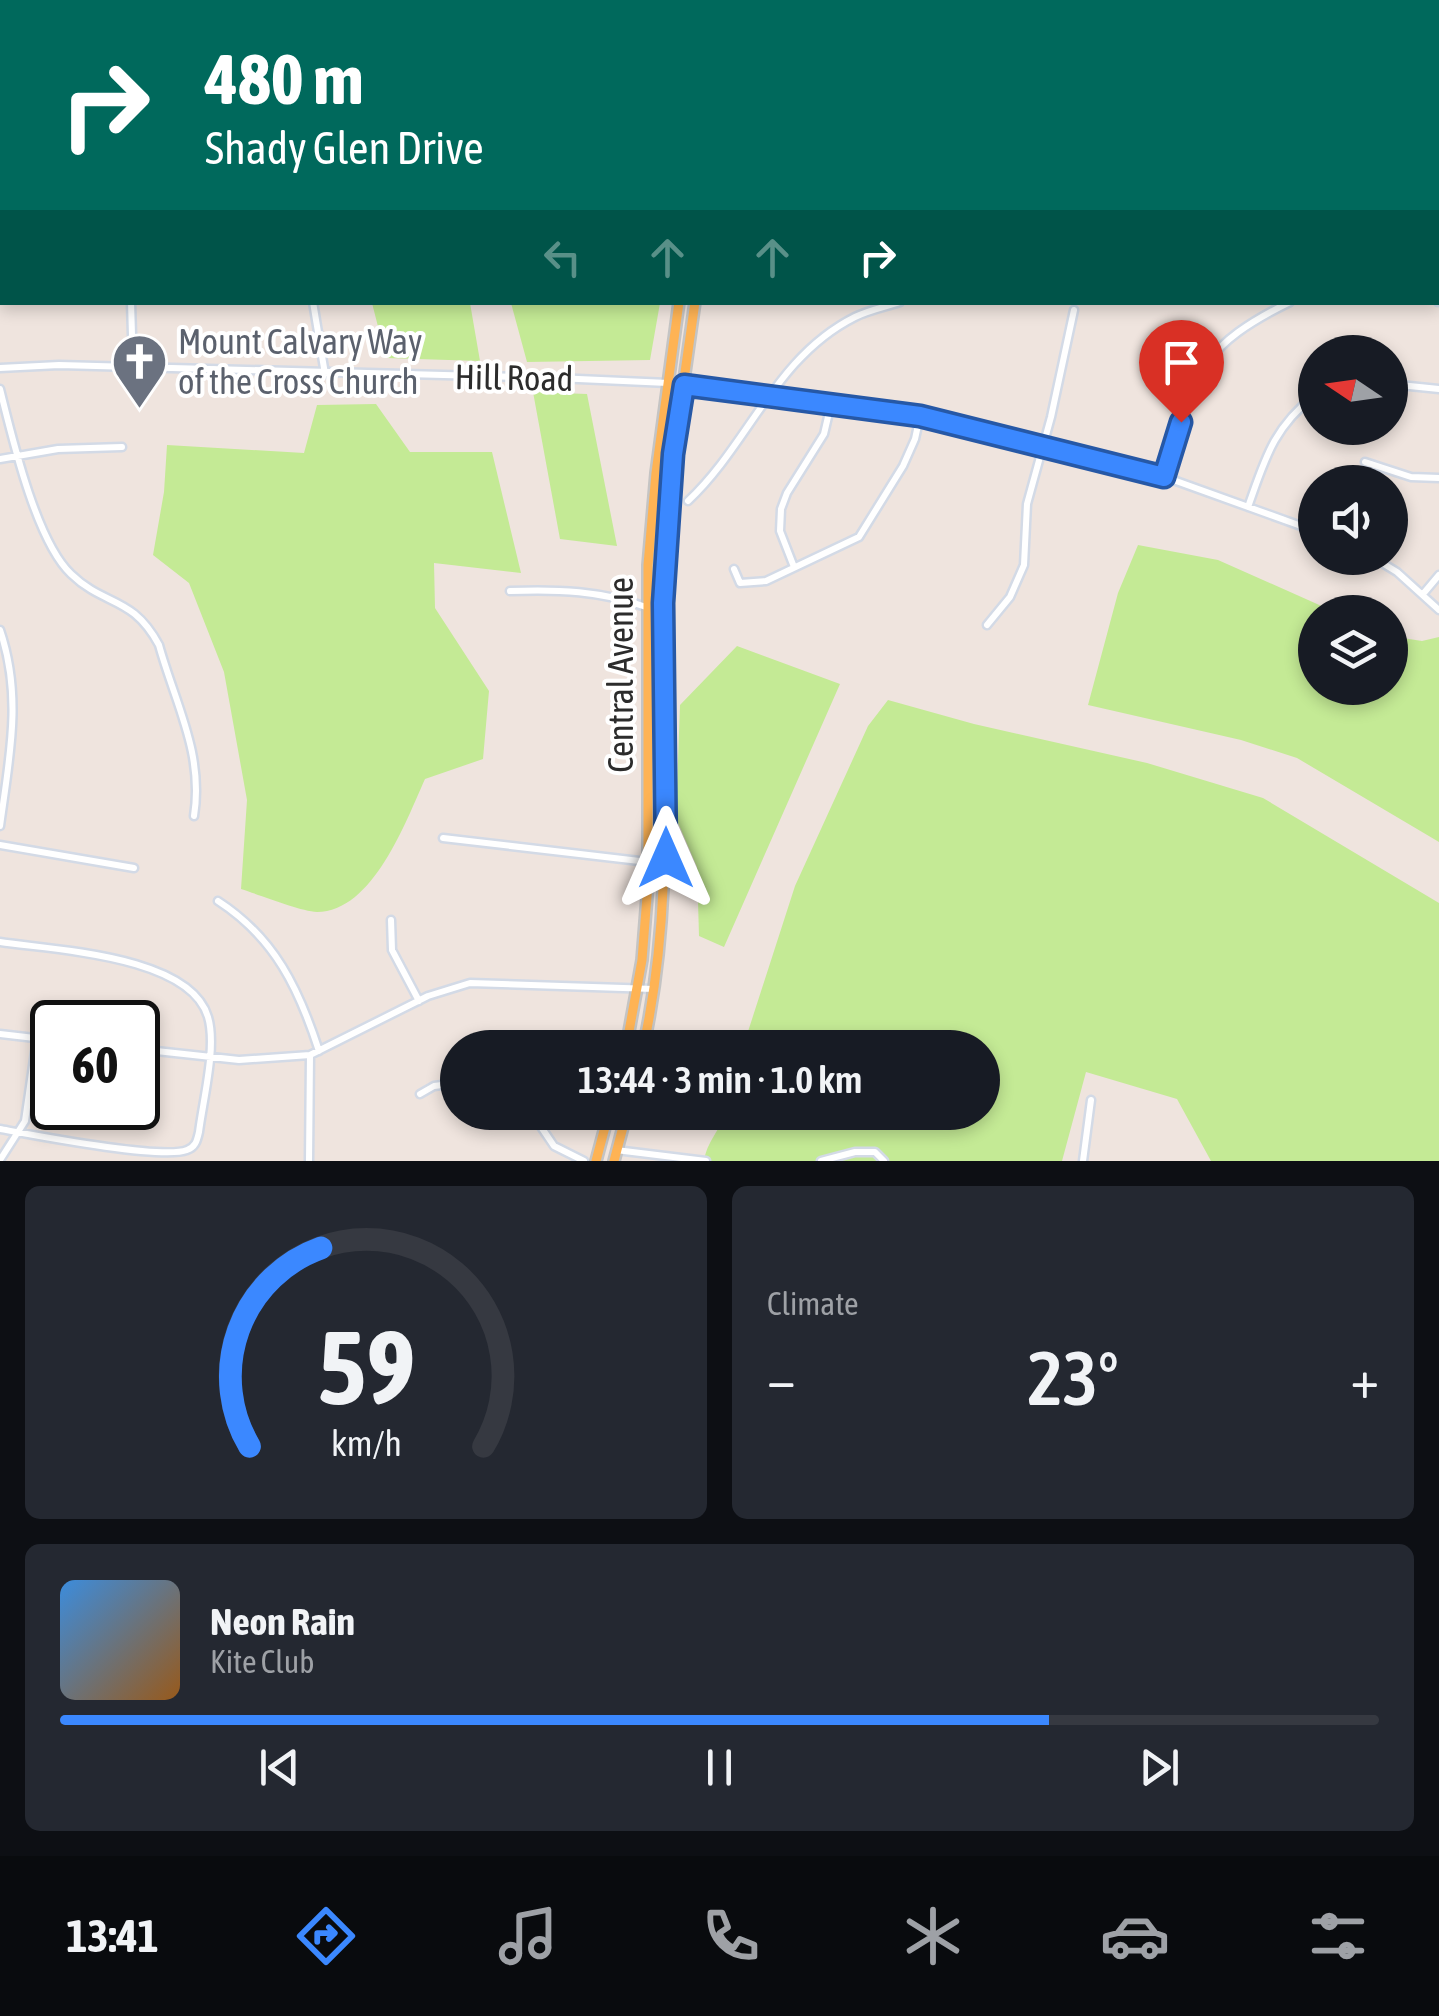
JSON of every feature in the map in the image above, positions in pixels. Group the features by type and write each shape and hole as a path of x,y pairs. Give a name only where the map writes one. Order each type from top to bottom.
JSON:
{"main road":[{"name":"Central Avenue","path":"629,1030 649,862 646,607 654,489 678,305"},
{"name":"Central Avenue","path":"646,1030 664,919 663,603 673,454 695,305"},
{"path":"596,1161 604,1130"},
{"path":"615,1156 622,1130"}],"street":[{"path":"131,305 133,368"},
{"path":"314,305 326,374"},
{"path":"688,502 800,358 856,317 891,305"},
{"path":"1164,477 1204,363 1226,340 1285,305"},
{"path":"987,625 1010,597 1026,555 1026,504 1074,310"},
{"name":"Hill Road","path":"0,368 40,365 668,383 920,416 1164,477 1298,525"},
{"path":"1408,386 1439,389"},
{"path":"0,389 16,456 58,558 92,590 132,610 158,645 195,758 198,784 194,816"},
{"path":"794,567 780,531 781,509 786,493 824,434 830,404"},
{"path":"1248,508 1275,436 1298,409"},
{"path":"734,569 740,583 753,584 854,541 868,527 911,448 920,416"},
{"path":"0,459 58,450 122,447"},
{"path":"1365,462 1406,476 1439,478"},
{"path":"1397,575 1439,610"},
{"path":"1423,594 1439,575"},
{"path":"510,591 590,592 646,607"},
{"path":"0,630 12,678 14,716 0,826"},
{"path":"443,838 649,862"},
{"path":"0,845 134,868"},
{"path":"218,900 260,936 290,976 319,1052"},
{"path":"391,920 392,950 419,1001"},
{"path":"0,942 121,961 178,982 194,995 209,1018 209,1057 198,1137 186,1151 110,1147 0,1129"},
{"path":"160,1051 269,1060 310,1055 419,1001 448,989 480,983 654,989"},
{"path":"0,1034 30,1037"},
{"path":"309,1161 310,1055"},
{"path":"420,1094 440,1086"},
{"path":"0,1160 20,1132 30,1097"},
{"path":"1083,1161 1090,1100"},
{"path":"544,1130 554,1146 584,1161"},
{"path":"822,1161 865,1151 876,1152 884,1161"},
{"path":"615,1156 706,1161"}],"green space":[{"path":"373,305 470,305 480,361 386,358"},
{"path":"512,305 660,305 650,360 527,362"},
{"path":"533,392 587,394 617,546 560,539"},
{"path":"376,404 410,452 492,452 521,573 434,563 435,608 489,691 483,759 425,779 397,840 371,881 337,908 317,912 241,889 247,800 224,672 189,583 153,555 167,445 304,453 317,405"},
{"path":"1138,545 1218,560 1298,596 1298,705 1408,705 1408,639 1422,641 1439,637 1439,842 1297,758 1241,740 1088,705 1118,593"},
{"path":"737,646 840,684 724,947 699,936 697,867 676,818 680,705"},
{"path":"888,700 1147,763 1263,798 1439,903 1439,1161 1211,1161 1177,1099 1086,1072 1062,1161 704,1161 717,1130 1000,1130 1000,1030 748,1030 795,886 868,726"}],"place":[{"name":"Mount Calvary Way of the Cross Church","path":"139,411"}],"route":[{"path":"666,858 663,603 673,454 684,385 920,416 1164,477 1181,422"}]}
